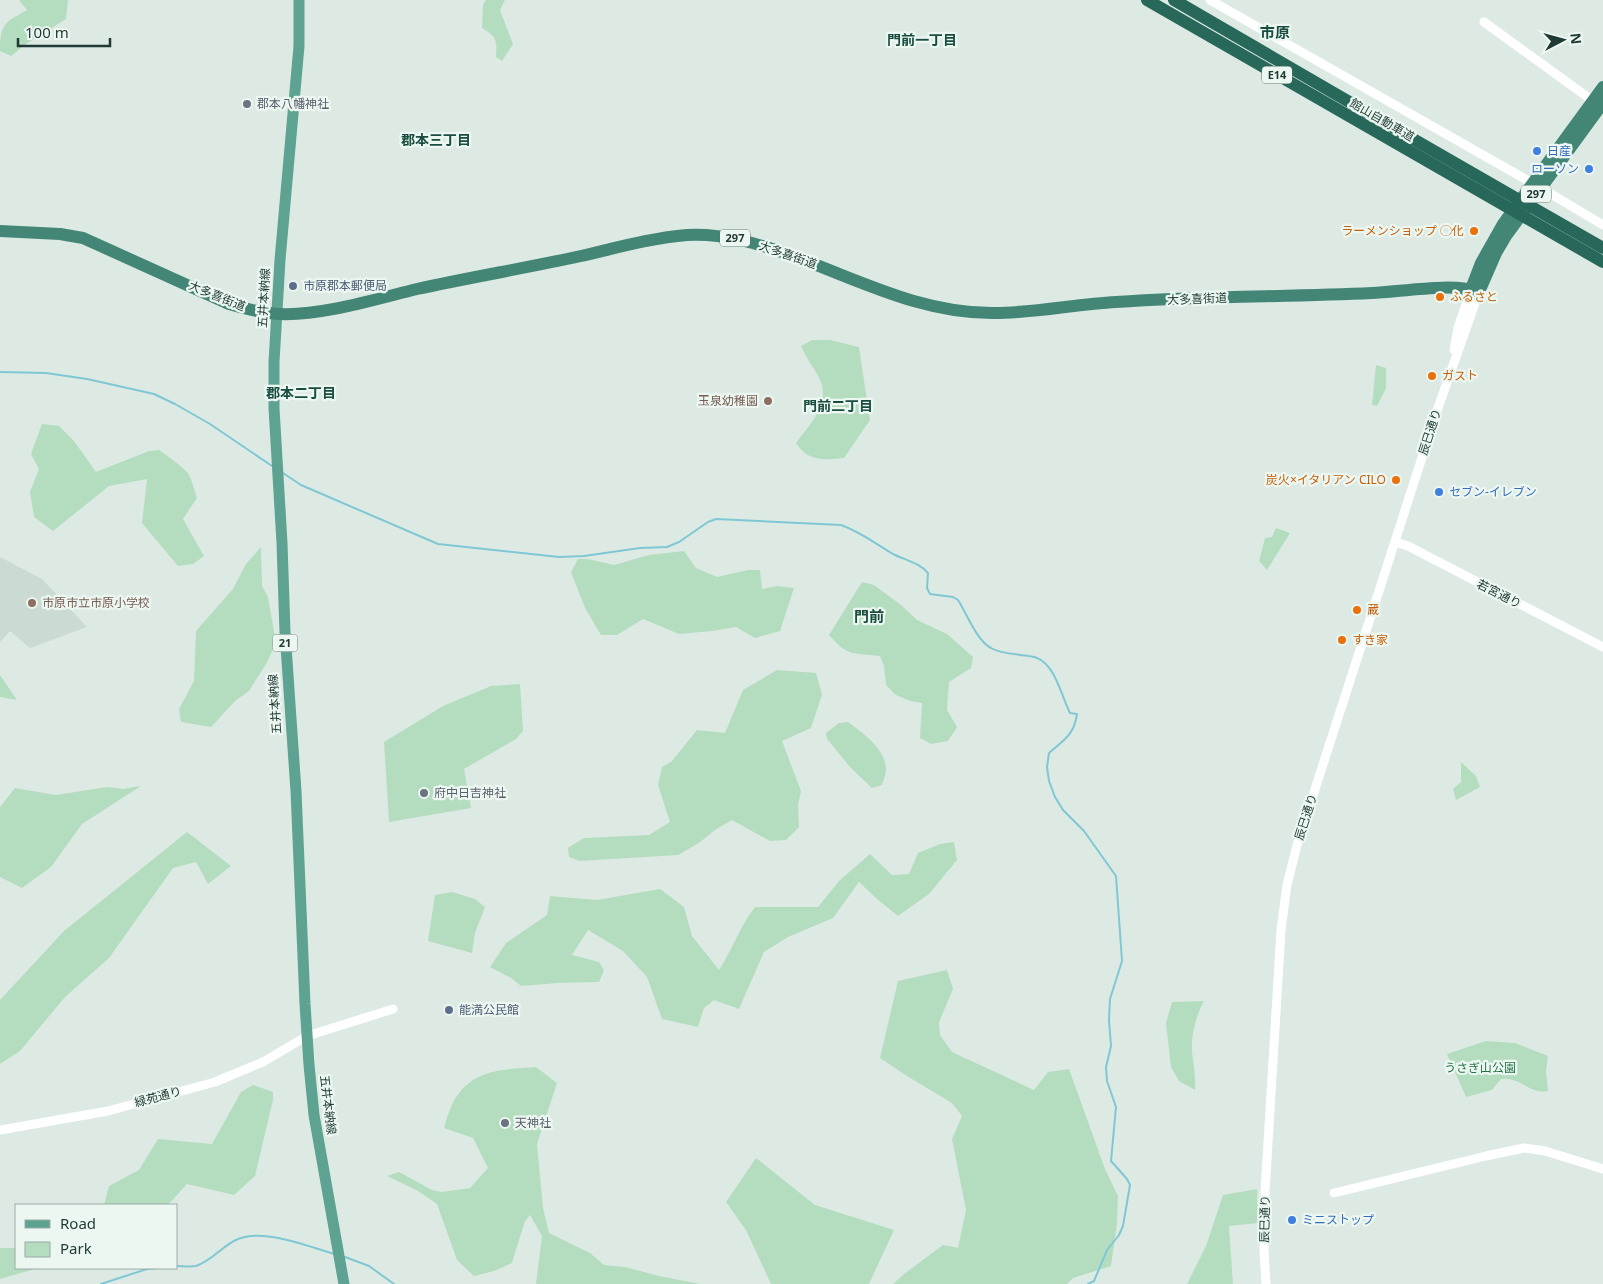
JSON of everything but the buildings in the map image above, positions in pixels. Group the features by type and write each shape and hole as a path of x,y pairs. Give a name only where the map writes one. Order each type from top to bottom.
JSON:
{"highway":[{"name":"館山自動車道","path":"1147,0 1543,220 1603,248"},
{"name":"館山自動車道","path":"1174,0 1410,145"},
{"name":"297","path":"1475,290 1481,263 1494,238 1537,185 1598,102 1603,87"},
{"name":"館山自動車道","path":"1543,220 1603,262"},
{"name":"大多喜街道","path":"0,231 51,233 83,238 229,304 277,314 314,312 650,240 690,235 721,236 756,243 911,301 936,308 976,312 1007,313 1117,302 1373,293 1462,287 1475,290"}],"main road":[{"name":"五井本納線","path":"299,0 298,46 280,251 274,408 285,632 314,1115 344,1284"}],"street":[{"path":"1210,0 1537,185 1603,225"},
{"path":"1484,22 1598,102"},
{"name":"辰巳通り","path":"1266,1284 1264,1249 1265,1192 1281,930 1287,885 1297,845 1451,370 1458,328 1475,290"},
{"name":"若宮通り","path":"1395,542 1408,546 1603,647"},
{"name":"緑苑通り","path":"0,1130 108,1111 215,1082 262,1062 308,1036 393,1009"},
{"path":"1334,1193 1524,1148 1546,1151 1603,1169"}],"shaded area":[{"name":"市原市立市原小学校","path":"0,557 42,579 87,627 30,648 10,631 0,642"}],"green space":[{"path":"19,0 68,0 66,19 26,44 11,56 0,51 1,35 8,22 27,10"},
{"path":"486,0 505,0 500,10 513,44 502,61 496,57 495,40 491,34 482,28 483,5"},
{"path":"812,340 830,340 859,347 870,420 844,458 823,459 811,457 796,443 817,414 823,397 820,380 801,346"},
{"path":"1376,365 1386,368 1386,388 1377,406 1372,405"},
{"path":"42,424 59,426 74,441 96,472 149,451 159,450 177,463 189,475 197,498 183,519 204,556 193,564 178,566 142,523 147,479 109,486 53,531 34,517 30,492 39,469 31,454"},
{"path":"1276,528 1290,533 1267,570 1259,561 1265,538 1272,537"},
{"path":"261,547 262,586 268,597 276,643 266,664 249,691 235,701 211,727 181,722 179,709 194,681 196,631 233,589 246,564"},
{"path":"684,551 696,568 717,577 748,570 760,570 762,589 778,586 794,588 780,631 755,638 736,627 679,634 643,619 617,635 601,635 585,608 571,572 578,559 588,559 614,565 649,555"},
{"path":"862,582 874,585 901,605 917,620 947,634 973,657 971,668 949,682 947,710 957,727 948,741 931,744 920,738 922,703 910,701 896,695 886,685 884,666 880,656 846,651 829,635"},
{"path":"777,670 816,673 822,695 811,728 782,741 801,791 798,805 799,827 786,840 770,841 732,820 678,855 579,861 569,857 568,848 584,838 649,835 670,822 658,785 662,767 671,762 697,730 725,733 743,690"},
{"path":"0,675 17,700 0,697"},
{"path":"520,684 523,731 516,739 464,769 471,808 389,822 384,742 443,706 491,686"},
{"path":"848,722 873,742 882,755 886,770 882,785 872,788 850,767 827,739 826,733 839,723"},
{"path":"1461,762 1476,776 1480,787 1456,800 1453,789 1461,782"},
{"path":"141,786 82,824 51,867 22,888 0,877 0,807 15,788 56,795 107,787 123,789"},
{"path":"187,832 231,866 208,884 196,862 173,868 109,958 65,997 20,1051 0,1064 0,1000 64,931"},
{"path":"954,842 957,860 929,894 898,916 859,882 833,918 788,937 764,952 739,1009 714,1000 704,1008 698,1027 662,1019 647,977 623,951 588,930 572,955 599,962 604,970 599,982 521,986 511,978 490,967 506,943 547,915 550,896 597,900 660,889 684,907 692,936 719,970 755,907 818,907 839,881 870,854 892,875 909,874 918,853 940,844"},
{"path":"452,892 475,899 485,907 475,933 472,953 428,941 435,895"},
{"path":"947,970 953,989 939,1022 940,1035 952,1052 1034,1090 1048,1072 1069,1069 1105,1169 1118,1196 1117,1223 1111,1266 1073,1278 1067,1284 893,1284 943,1245 958,1248 966,1210 952,1139 962,1116 952,1103 880,1058 898,981"},
{"path":"1204,1001 1196,1019 1192,1038 1195,1090 1179,1081 1171,1067 1166,1023 1172,1002"},
{"name":"うさぎ山公園","path":"1486,1041 1515,1043 1548,1056 1546,1071 1548,1091 1542,1092 1514,1080 1501,1079 1492,1090 1466,1097 1447,1054"},
{"path":"536,1067 557,1083 537,1144 543,1208 549,1233 590,1253 604,1265 625,1267 700,1284 536,1284 542,1236 530,1215 525,1221 512,1263 494,1271 474,1276 457,1260 437,1204 418,1191 387,1176 399,1172 432,1190 442,1192 470,1188 488,1168 473,1138 444,1128 454,1100 467,1084 485,1075 505,1070"},
{"path":"253,1085 273,1092 273,1100 255,1176 234,1195 187,1184 169,1204 104,1204 109,1186 139,1170 158,1139 212,1144 241,1092"},
{"path":"756,1158 815,1205 894,1230 869,1284 771,1284 746,1230 726,1202"},
{"path":"1257,1189 1258,1223 1229,1226 1233,1284 1187,1284 1206,1246 1223,1195"},
{"path":"0,1248 15,1248 15,1269 35,1269 0,1279"}],"waterway":[{"path":"0,372 46,373 87,379 154,394 210,424 272,466"},
{"path":"283,473 301,485 438,544 559,557 667,547 679,542 708,522 716,519 841,525 868,538 893,554 917,564 925,570 928,573 927,588 930,594 953,597 958,600 981,640 986,645 1004,653 1038,658 1045,663 1056,678 1070,713 1077,714 1071,732 1049,753 1047,767 1049,781 1055,797 1063,810 1084,831 1116,876 1122,961 1110,999 1111,1046 1106,1067 1107,1081 1116,1107 1111,1161 1130,1185 1123,1226 1119,1235 1107,1250 1094,1281 1088,1284"},
{"path":"178,1266 202,1264 227,1245 249,1236 273,1237 335,1254"},
{"path":"345,1257 369,1266 394,1284"},
{"path":"101,1284 147,1269"}],"place":[{"name":"郡本八幡神社","path":"247,104"},
{"name":"日産","path":"1537,151"},
{"name":"ローソン","path":"1589,169"},
{"name":"ラーメンショップ ◯化","path":"1474,231"},
{"name":"市原郡本郵便局","path":"293,286"},
{"name":"ふるさと","path":"1440,297"},
{"name":"ガスト","path":"1432,376"},
{"name":"玉泉幼稚園","path":"768,401"},
{"name":"炭火×イタリアン CILO","path":"1396,480"},
{"name":"セブン-イレブン","path":"1439,492"},
{"name":"市原市立市原小学校","path":"32,603"},
{"name":"蔵","path":"1357,610"},
{"name":"すき家","path":"1342,640"},
{"name":"府中日吉神社","path":"424,793"},
{"name":"能満公民館","path":"449,1010"},
{"name":"天神社","path":"505,1123"},
{"name":"ミニストップ","path":"1292,1220"}],"district":[{"name":"市原","path":"1275,33"},
{"name":"門前一丁目","path":"922,40"},
{"name":"郡本三丁目","path":"436,140"},
{"name":"郡本二丁目","path":"301,393"},
{"name":"門前二丁目","path":"838,406"},
{"name":"門前","path":"869,617"}]}
